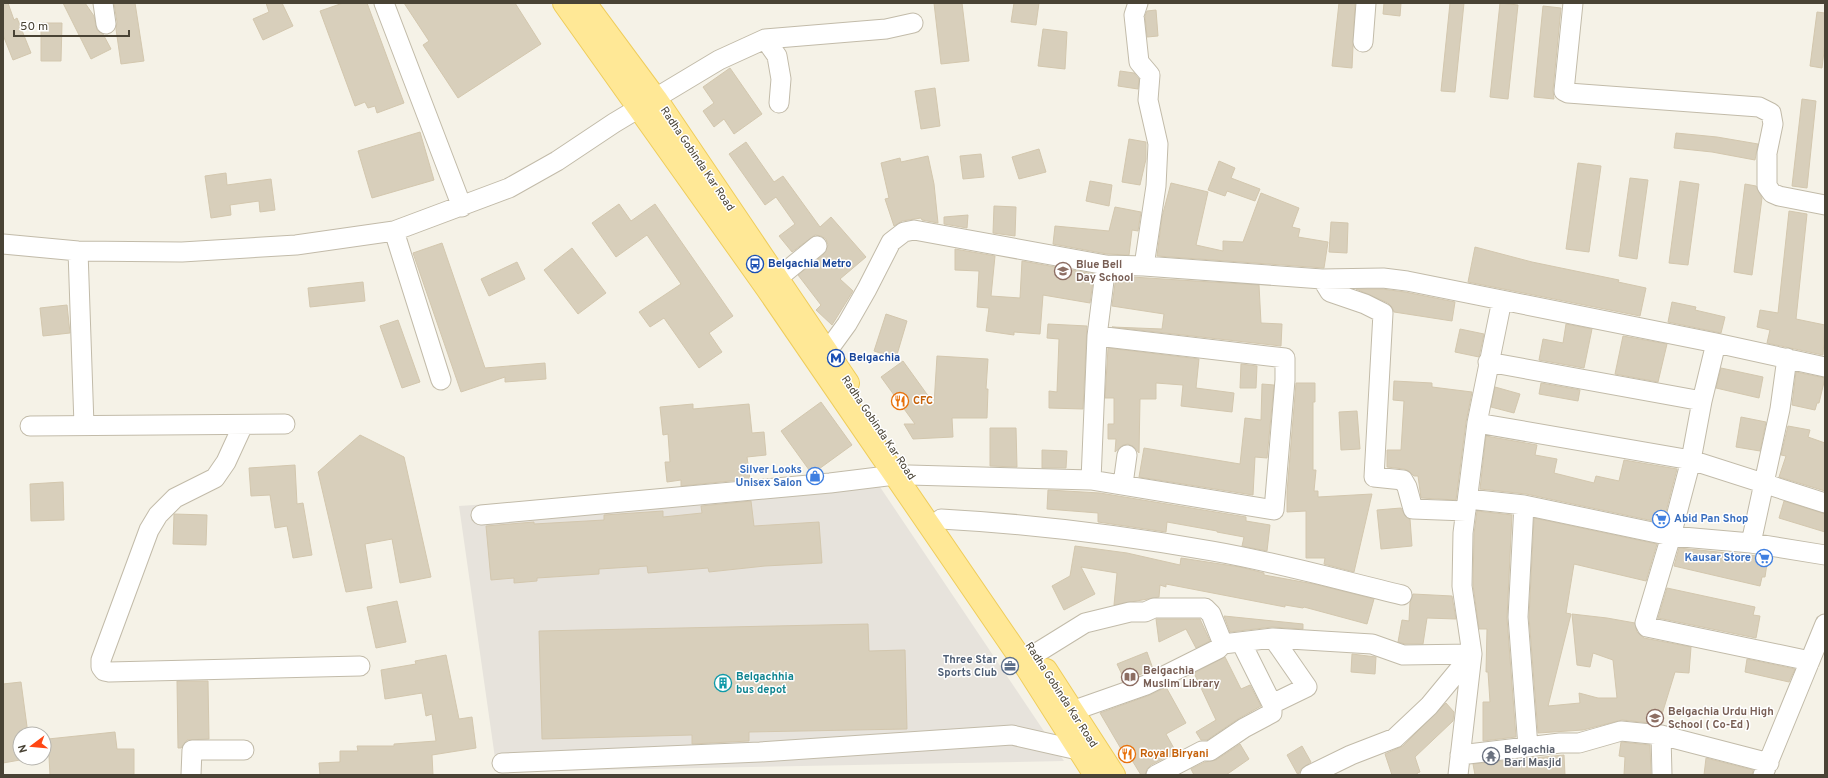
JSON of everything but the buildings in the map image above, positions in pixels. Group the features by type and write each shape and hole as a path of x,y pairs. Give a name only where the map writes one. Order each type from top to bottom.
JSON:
{"main road":[{"path":"564,3 647,103 766,287 822,358 902,475 1023,662 1065,715 1085,746 1095,775"},
{"name":"Radha Gobinda Kar Road","path":"585,3 647,103 778,278 822,358"},
{"name":"Radha Gobinda Kar Road","path":"902,475 941,519 1035,654 1065,715"},
{"name":"Radha Gobinda Kar Road","path":"1085,746 1114,775"}],"street":[{"path":"103,3 106,24"},
{"path":"384,3 462,207"},
{"path":"1138,3 1134,15 1139,62 1150,75 1148,100 1158,144 1156,186 1144,266"},
{"path":"1364,42 1366,3"},
{"path":"1573,3 1564,91 1568,93 1759,107 1770,113 1773,124 1767,153 1767,186 1772,193 1779,196 1825,205"},
{"path":"3,244 78,251 198,251 296,245 394,231 462,207 509,188 557,161 647,103 719,60 765,39 886,29 913,23"},
{"path":"765,39 777,56 780,79 779,102"},
{"path":"822,358 847,324 891,242 904,232 914,230 1106,265 1144,266 1322,279 1391,279 1716,342 1825,367"},
{"path":"394,231 442,380"},
{"path":"778,278 816,246"},
{"path":"78,251 84,425"},
{"path":"1091,480 1097,336 1106,265"},
{"path":"1322,279 1330,292 1383,312 1374,478 1403,480 1407,487 1413,509 1467,505 1524,505 1671,536 1751,543 1825,555"},
{"path":"1458,775 1472,654 1462,586 1463,533 1477,422 1488,362 1502,300"},
{"path":"481,515 902,475 1091,480 1123,484 1274,510 1285,380 1285,358 1097,336"},
{"path":"1716,342 1702,401 1691,460 1671,536 1645,623 1647,627 1810,661"},
{"path":"1751,543 1780,409 1787,358"},
{"path":"1488,362 1702,401"},
{"path":"1477,422 1691,460 1825,503"},
{"path":"30,426 285,424"},
{"path":"242,425 226,462 214,478 204,485 175,498 158,515 146,538 101,660 101,666 104,671 109,672 360,666"},
{"path":"1123,484 1127,455"},
{"path":"1524,505 1518,617 1528,746"},
{"path":"941,519 1016,523 1100,533 1213,551 1402,595"},
{"path":"1035,654 1085,623 1130,612 1145,612 1154,608 1205,608 1232,643 1272,704 1272,714 1244,728 1210,751 1202,751 1156,775"},
{"path":"1460,755 1528,746 1579,743 1622,731 1661,736 1766,769 1825,624"},
{"path":"1065,715 1146,685 1232,643 1273,638 1372,644 1403,655 1472,654"},
{"path":"1272,704 1307,687 1273,638"},
{"path":"1310,775 1351,755 1395,738 1429,706 1472,654"},
{"path":"502,763 760,752 1012,735 1085,746"},
{"path":"1661,736 1662,775"},
{"path":"191,775 192,750 244,750"}],"shaded area":[{"path":"874,478 1064,761 497,772 459,506"}],"place":[{"name":"Belgachia Metro","path":"755,264"},
{"name":"Blue Bell Day School","path":"1063,271"},
{"name":"Belgachia","path":"836,358"},
{"name":"CFC","path":"900,401"},
{"name":"Silver Looks Unisex Salon","path":"815,476"},
{"name":"Abid Pan Shop","path":"1661,519"},
{"name":"Kausar Store","path":"1764,558"},
{"name":"Three Star Sports Club","path":"1010,666"},
{"name":"Belgachia Muslim Library","path":"1130,677"},
{"name":"Belgachhia bus depot","path":"723,683"},
{"name":"Belgachia Urdu High School ( Co-Ed )","path":"1655,718"},
{"name":"Royal Biryani","path":"1127,754"},
{"name":"Belgachia Bari Masjid","path":"1491,756"}]}
